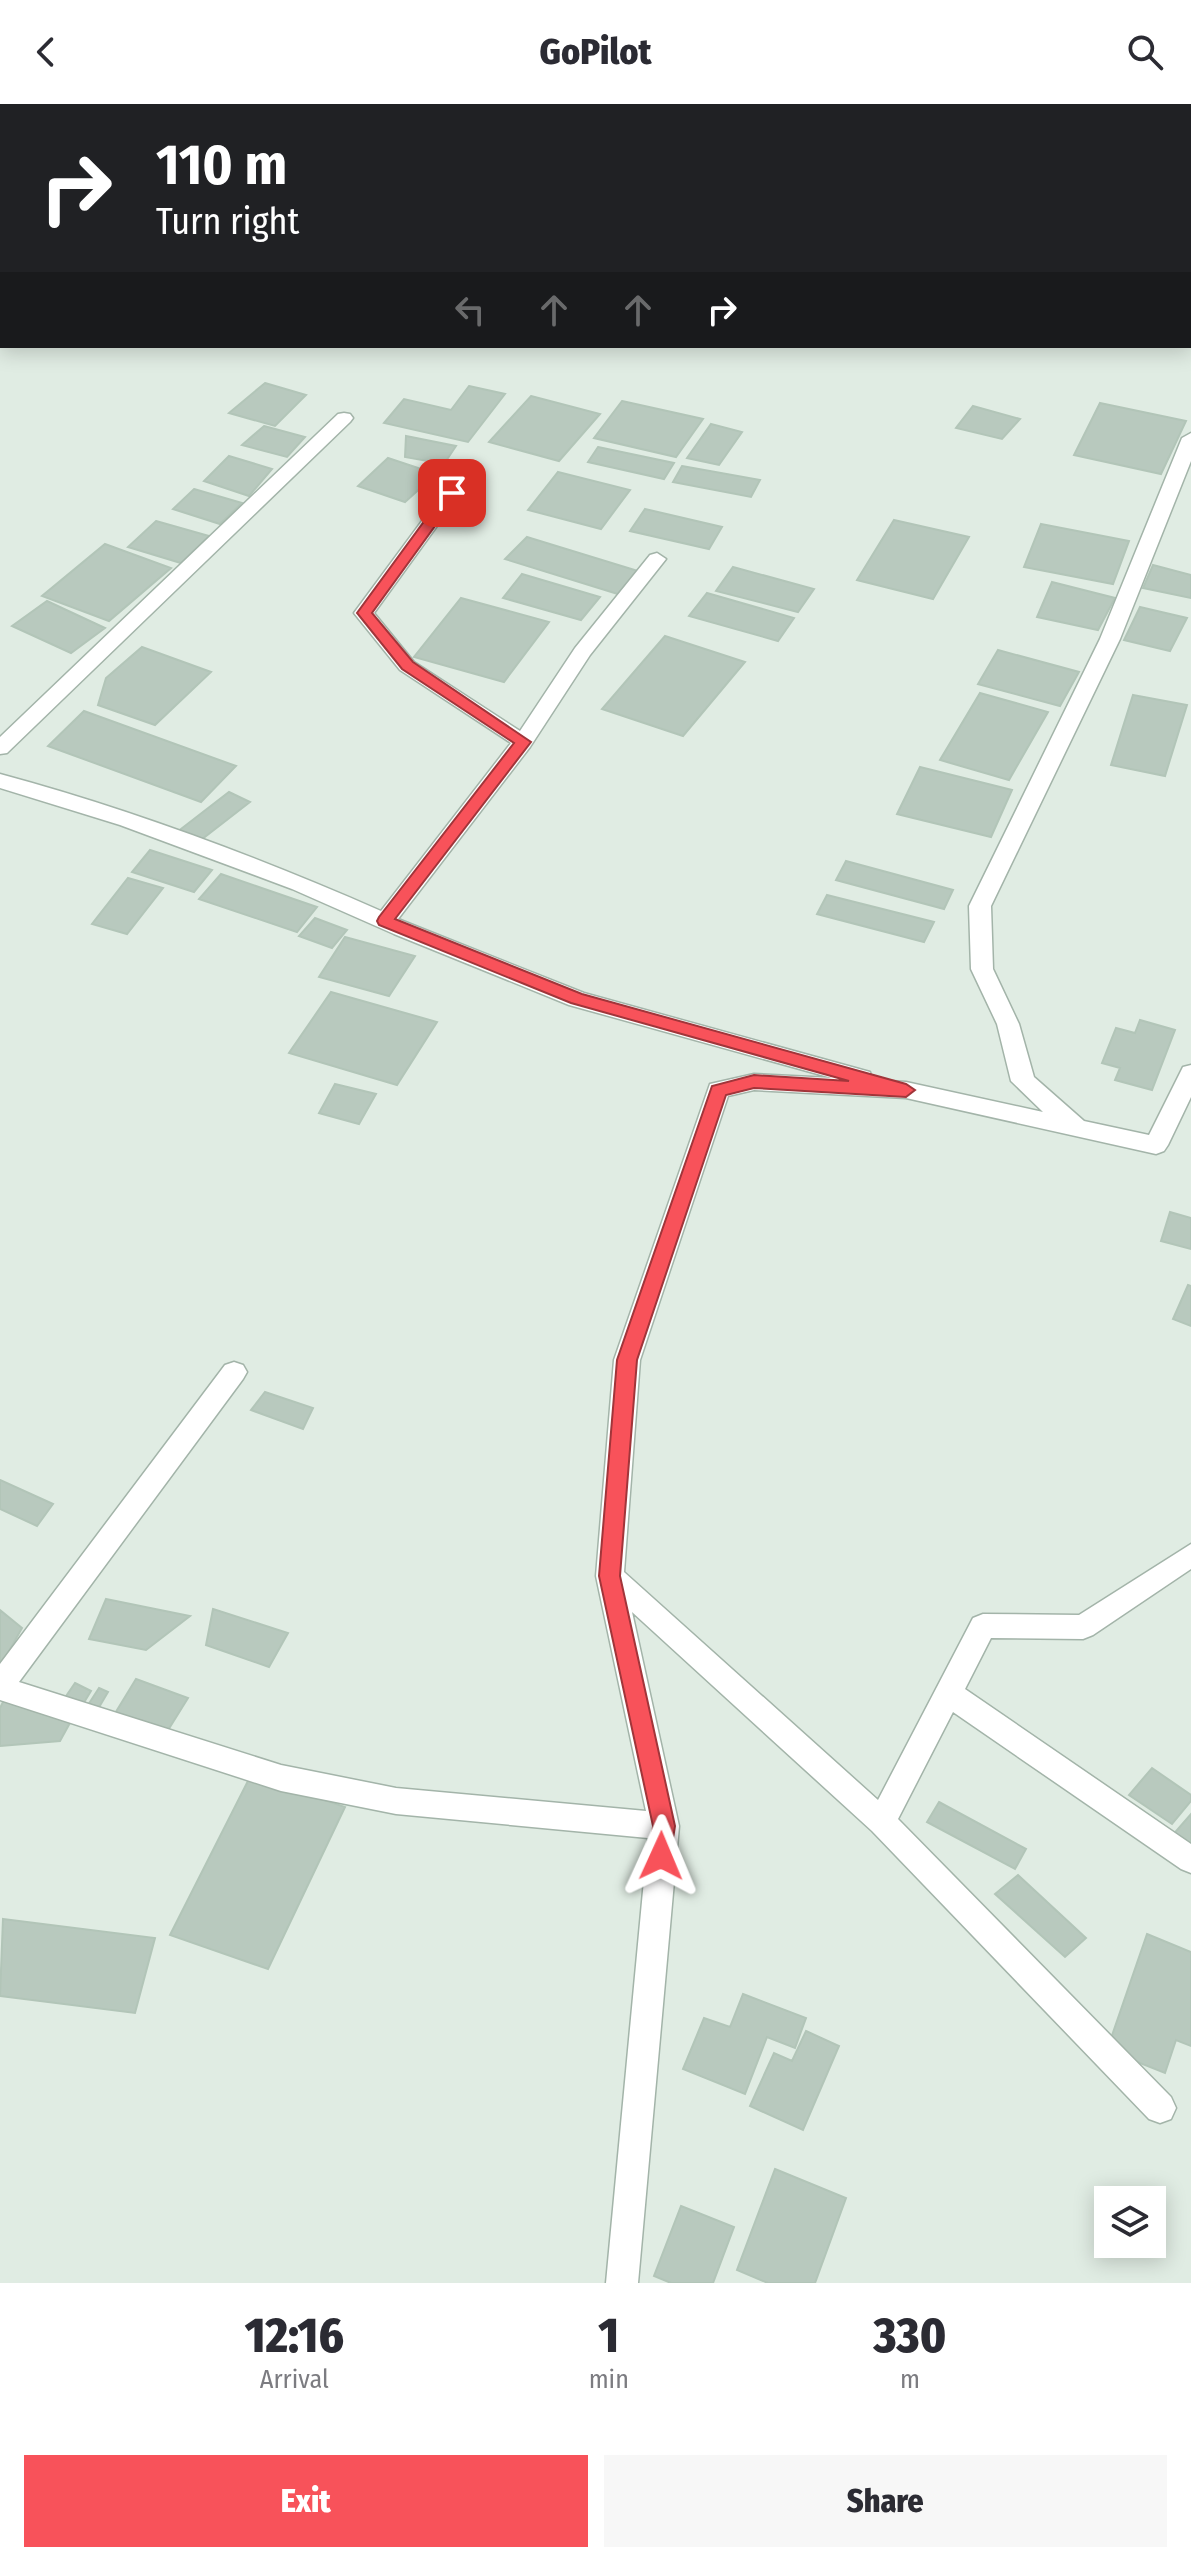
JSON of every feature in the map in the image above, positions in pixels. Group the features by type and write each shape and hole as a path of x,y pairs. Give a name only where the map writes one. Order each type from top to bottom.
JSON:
{"street":[{"path":"0,748 344,418"},
{"path":"1077,1128 1023,1081 1008,1024 982,969 980,906 1110,639 1191,438"},
{"path":"470,468 364,613 407,666 523,742"},
{"path":"385,921 523,742 582,652 657,559"},
{"path":"0,781 184,841 300,884 577,999 906,1090 1156,1145 1191,1073"},
{"path":"622,2283 664,1826 610,1576 627,1360 718,1090 754,1082 906,1090"},
{"path":"234,1372 0,1687 281,1778 396,1801 664,1826"},
{"path":"882,1822 983,1626 1083,1627 1191,1555"},
{"path":"610,1576 882,1822 1160,2108"},
{"path":"948,1693 1191,1860"}],"building":[{"path":"265,383 306,395 275,426 229,413"},
{"path":"469,386 505,394 468,442 384,423 404,399 451,410"},
{"path":"531,396 600,414 559,461 489,442"},
{"path":"622,401 703,419 676,457 594,438"},
{"path":"1100,403 1186,421 1161,474 1074,455"},
{"path":"973,406 1020,419 1002,439 956,428"},
{"path":"711,424 742,432 719,465 687,458"},
{"path":"264,426 305,437 287,457 242,445"},
{"path":"406,436 456,446 444,464 405,457"},
{"path":"598,447 674,463 664,479 588,462"},
{"path":"229,456 272,469 249,496 204,481"},
{"path":"388,458 436,474 405,502 358,486"},
{"path":"682,466 760,480 751,497 673,482"},
{"path":"558,472 630,490 601,529 528,510"},
{"path":"194,489 242,503 220,524 173,509"},
{"path":"645,509 722,527 709,549 630,531"},
{"path":"894,520 969,537 933,599 857,580"},
{"path":"156,521 209,536 181,563 128,547"},
{"path":"1041,524 1129,541 1113,584 1024,567"},
{"path":"527,537 638,571 618,594 505,559"},
{"path":"105,544 171,568 109,621 42,596"},
{"path":"1153,565 1191,575 1191,598 1143,588"},
{"path":"733,567 814,589 798,612 716,591"},
{"path":"522,574 600,597 581,620 503,598"},
{"path":"1052,582 1115,598 1098,630 1037,617"},
{"path":"707,593 794,618 778,641 689,616"},
{"path":"461,598 549,622 504,682 414,657"},
{"path":"47,601 105,628 71,653 12,626"},
{"path":"1140,607 1187,618 1170,651 1124,640"},
{"path":"665,636 745,662 683,736 602,709"},
{"path":"142,647 211,672 155,725 98,705 106,678"},
{"path":"998,650 1079,672 1060,706 978,684"},
{"path":"980,693 1048,712 1009,780 940,760"},
{"path":"1133,695 1187,705 1165,776 1111,765"},
{"path":"84,711 236,766 201,802 48,746"},
{"path":"920,767 1012,790 991,837 897,814"},
{"path":"229,792 250,802 197,843 177,832"},
{"path":"150,850 212,870 194,892 132,872"},
{"path":"846,861 953,890 944,909 836,880"},
{"path":"221,874 317,907 297,932 199,899"},
{"path":"128,878 163,888 127,934 92,924"},
{"path":"827,895 934,922 924,942 817,914"},
{"path":"315,918 347,930 332,948 299,936"},
{"path":"345,937 415,956 389,996 319,977"},
{"path":"331,992 437,1022 397,1085 289,1053"},
{"path":"1140,1020 1175,1030 1152,1090 1115,1080 1120,1068 1102,1063 1116,1028 1135,1033"},
{"path":"335,1084 376,1094 359,1124 319,1113"},
{"path":"1170,1212 1191,1218 1191,1249 1161,1241"},
{"path":"1188,1285 1191,1286 1191,1326 1173,1319"},
{"path":"265,1392 313,1408 303,1429 251,1410"},
{"path":"0,1480 53,1504 37,1526 0,1509"},
{"path":"106,1599 190,1616 146,1650 89,1639"},
{"path":"213,1609 288,1633 269,1667 206,1645"},
{"path":"0,1610 22,1628 0,1667"},
{"path":"136,1679 188,1698 165,1735 114,1715"},
{"path":"75,1683 91,1691 80,1709 62,1702"},
{"path":"99,1688 108,1692 98,1709 88,1705"},
{"path":"4,1700 71,1721 60,1741 0,1746 0,1708"},
{"path":"1152,1768 1191,1795 1191,1801 1172,1824 1129,1795"},
{"path":"251,1775 345,1807 268,1969 170,1935"},
{"path":"939,1802 1026,1849 1015,1869 927,1822"},
{"path":"1191,1814 1191,1848 1171,1837"},
{"path":"1018,1875 1086,1938 1065,1957 995,1894"},
{"path":"3,1919 155,1938 135,2013 0,1996"},
{"path":"1147,1934 1191,1952 1191,2046 1176,2040 1165,2073 1107,2050"},
{"path":"743,1994 806,2018 795,2048 767,2037 745,2094 683,2069 704,2018 730,2027"},
{"path":"806,2031 839,2046 803,2130 750,2106 774,2053 792,2061"},
{"path":"775,2169 846,2198 815,2283 768,2283 737,2270"},
{"path":"681,2206 734,2227 713,2283 671,2283 654,2276"}],"route":[{"path":"452,493 364,613 407,666 523,742 385,921 577,999 906,1090 754,1082 718,1090 627,1360 610,1576 664,1826 661,1856"}]}
